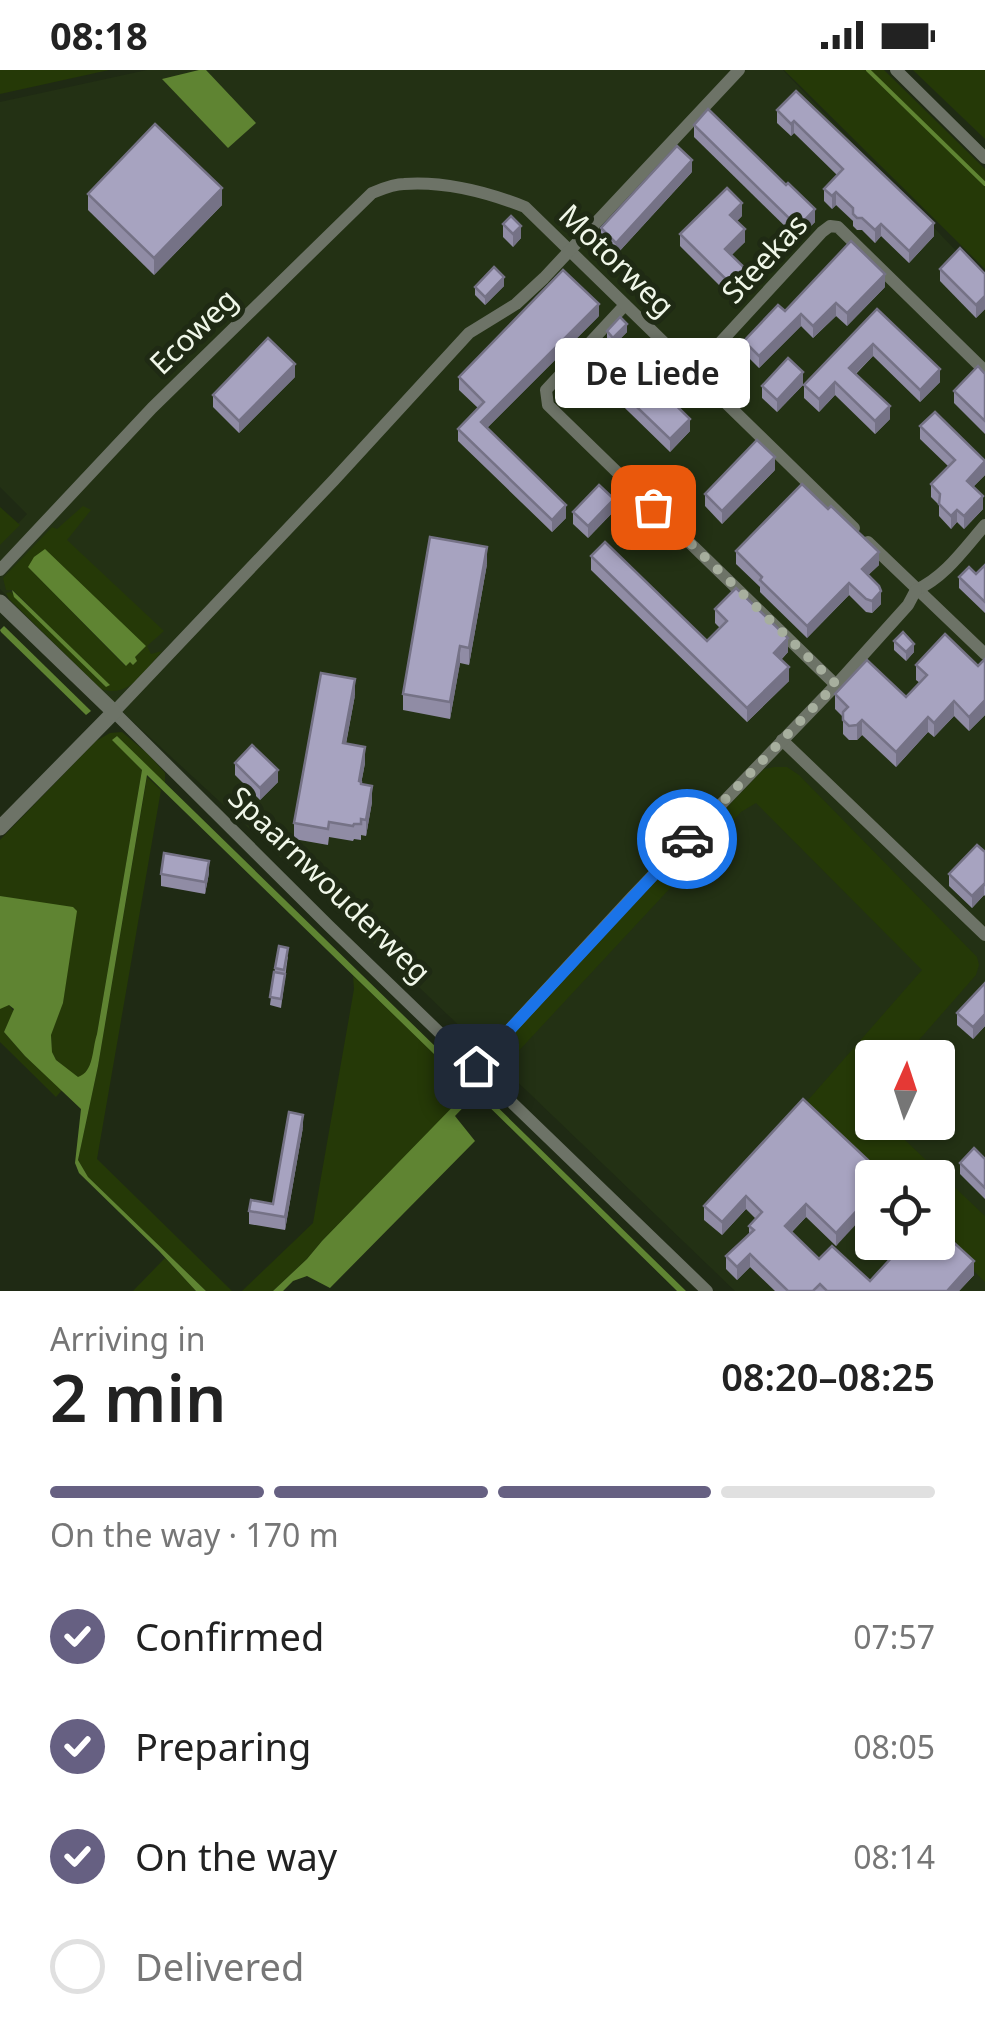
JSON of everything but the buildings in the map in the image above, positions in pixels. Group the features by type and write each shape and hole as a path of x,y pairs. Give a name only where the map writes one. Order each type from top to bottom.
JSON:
{"street":[{"path":"0,828 334,480 469,333 516,304 572,250 740,70"},
{"path":"896,70 985,158"},
{"name":"Ecoweg","path":"0,570 152,408 372,192 401,184 452,186"},
{"name":"Motorweg","path":"452,186 492,194 525,207 985,654"},
{"name":"Steekas","path":"694,370 830,226 838,227 985,371"},
{"path":"625,305 546,390 548,405 836,684"},
{"path":"476,1066 836,684 908,605 916,590 942,574 985,526"},
{"name":"Spaarnwouderweg","path":"0,602 707,1291"},
{"path":"782,740 985,936"}],"shaded area":[{"path":"0,70 109,70 0,94"},
{"path":"147,70 783,70 985,281 985,1291 735,1291 371,941 129,718 0,589 0,542 27,514 0,487 0,102"},
{"path":"206,70 256,123 228,148 162,79"},
{"path":"784,70 884,70 985,169 985,269"},
{"path":"913,70 985,70 985,139"},
{"path":"83,506 91,510 67,540 164,631 147,646 151,654 162,651 136,681 120,690 101,689 6,593 11,592 105,686 109,685 13,590 6,590 3,578 52,527 57,529","holes":["28,567 146,646 133,665 130,662 125,666"]},
{"path":"0,507 20,525 0,545"},
{"path":"45,549 146,646 133,665 130,662 126,666 28,567"},
{"path":"12,590 110,685 106,687 14,597"},
{"path":"4,626 91,711 86,715 1,632"},
{"path":"122,732 165,773 165,784 117,736 113,740 142,770 94,1053 87,1070 78,1078 56,1060 51,1034 63,1003 76,911 0,896 0,840 96,741"},
{"path":"117,736 686,1291 677,1291 476,1094 455,1116 475,1141 330,1288 307,1276 293,1281 283,1291 273,1291 470,1089 147,775 98,1066 78,1160 88,1177 206,1291 196,1291 79,1173 75,1163 81,1109 4,1032 14,1009 9,1005 0,1009 0,896 73,907 77,911 63,1003 51,1035 52,1052 78,1077 87,1070 97,1034 142,770 112,740"},
{"path":"787,767 799,775 977,957 976,975 919,1040 861,1040 922,970 756,803 741,812 513,1057 502,1081 491,1070 493,1059 543,999 764,769"},
{"path":"147,777 161,790 97,1159 232,1291 206,1291 88,1177 78,1160 98,1066"},
{"path":"353,976 471,1089 273,1291 242,1291 313,1223 354,989"},
{"path":"5,1005 14,1012 4,1032 62,1090 56,1097 0,1042 0,1009"},
{"path":"855,1046 855,1140 905,1140 926,1160 858,1160 802,1107"},
{"path":"955,1188 985,1216 985,1282 955,1253"},
{"path":"165,1258 196,1291 133,1291"}],"waterway":[{"path":"868,70 985,184"}],"way so far":[{"path":"653,507 836,684 687,839"}],"place":[{"name":"De Liede","path":"653,507"}],"route":[{"path":"476,1066 687,839"}]}
